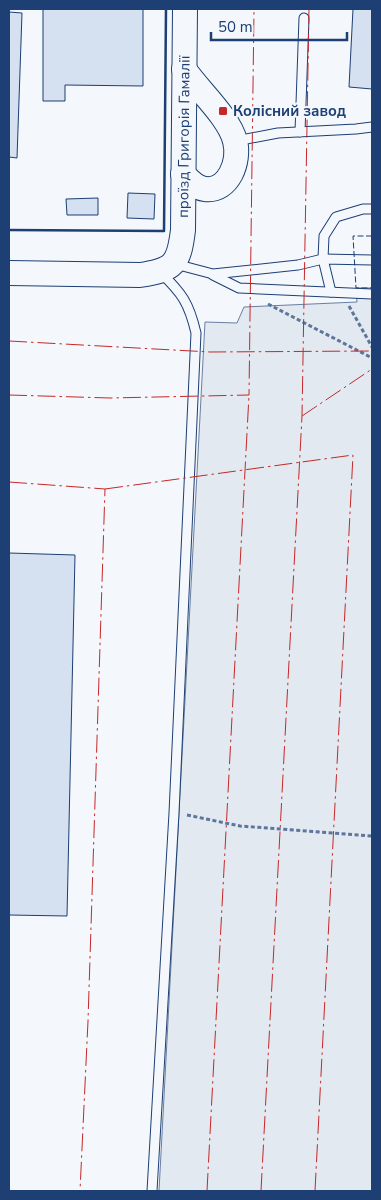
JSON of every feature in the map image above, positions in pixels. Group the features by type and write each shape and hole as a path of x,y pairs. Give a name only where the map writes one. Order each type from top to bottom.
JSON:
{"street":[{"name":"проїзд Григорія Гамалії","path":"167,268 181,249 185,9"},
{"path":"183,211 222,185 230,177 236,159 235,141 227,123 184,69"},
{"path":"183,174 196,186 204,189 211,189 222,185"},
{"path":"9,273 140,275 167,268"}],"lane":[{"path":"300,132 304,18"},
{"path":"235,141 278,133 372,127"},
{"path":"331,292 323,259 324,236 336,217 363,209 372,209"},
{"path":"167,268 213,274 298,265 323,259 372,260"},
{"path":"152,1191 174,813 196,333 191,314 167,268"},
{"path":"213,274 239,288 372,294"}],"path":[{"path":"239,288 372,358"},
{"path":"342,292 372,347"},
{"path":"174,813 197,816 240,826 372,836"}],"shaded area":[{"path":"356,288 372,288 372,1191 159,1191 205,322 237,323 244,307 357,302"}],"building":[{"path":"43,9 143,9 143,86 65,85 65,101 43,101"},
{"path":"353,9 372,9 372,89 349,87"},
{"path":"9,12 22,13 17,158 9,157"},
{"path":"128,193 155,194 154,219 127,218"},
{"path":"98,198 98,215 67,215 66,199"},
{"path":"9,553 75,555 67,916 9,915"}],"fence":[{"path":"372,236 353,236 356,288 372,288"}],"wall":[{"path":"9,230 164,231 166,9"}],"power":[{"path":"9,395 110,398 249,395 254,9"},
{"path":"261,1191 302,416 309,9"},
{"path":"9,341 210,352 372,351"},
{"path":"302,416 372,369"},
{"path":"207,1191 249,395"},
{"path":"105,489 353,455 315,1191"},
{"path":"9,482 105,489 88,1021 80,1191"}],"place":[{"name":"Колісний завод","path":"223,111"}]}
